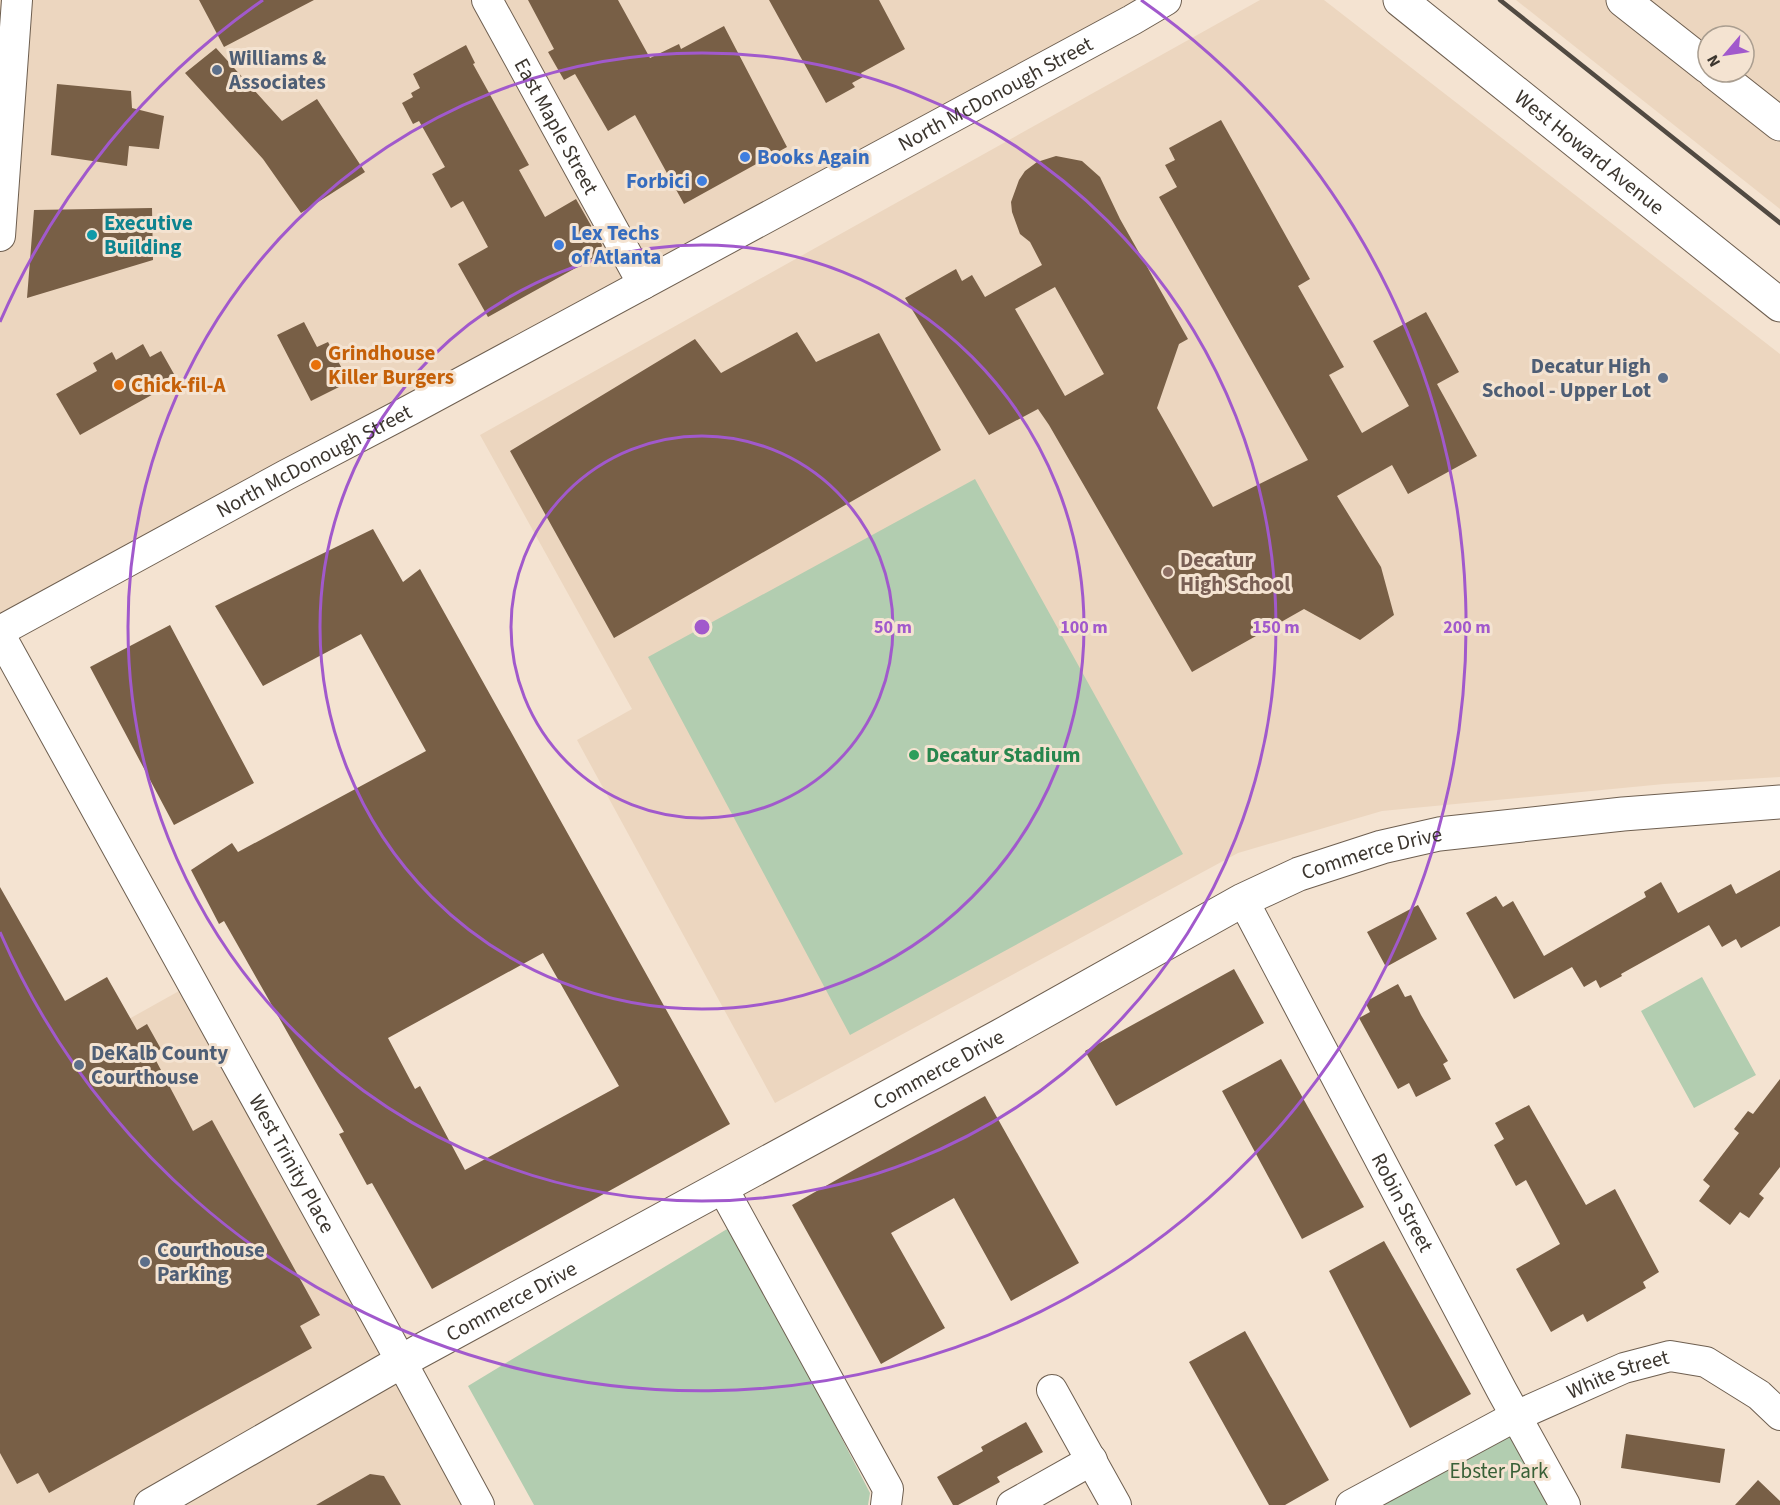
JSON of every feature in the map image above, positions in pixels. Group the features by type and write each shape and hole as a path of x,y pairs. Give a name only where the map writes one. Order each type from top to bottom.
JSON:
{"main road":[{"name":"West Howard Avenue","path":"1400,0 1780,305"},
{"path":"1623,0 1696,58"},
{"path":"1729,84 1780,124"},
{"name":"Commerce Drive","path":"151,1505 401,1362 1000,1036 1243,900 1299,874 1382,847 1439,834 1635,813 1780,802"}],"street":[{"path":"0,236 17,0"},
{"name":"East Maple Street","path":"487,0 643,284"},
{"name":"North McDonough Street","path":"0,631 1166,0"},
{"path":"0,89 8,131"},
{"name":"West Trinity Place","path":"0,636 478,1505"},
{"name":"Robin Street","path":"1243,900 1565,1505"},
{"path":"722,1187 888,1489 886,1505"},
{"name":"White Street","path":"1351,1505 1516,1416 1624,1368 1670,1356 1706,1362 1759,1395 1780,1415"},
{"path":"1052,1390 1116,1505"},
{"path":"1012,1505 1092,1460"}],"shaded area":[{"path":"0,0 1137,0 0,633"},
{"name":"Decatur High School","path":"1260,0 1324,0 1780,354 1780,777 1664,784 1382,811 1238,853 775,1103 577,740 632,709 480,435"},
{"path":"1516,0 1780,0 1780,209"},
{"path":"188,986 472,1505 0,1505 0,1091"}],"green space":[{"name":"Decatur Stadium","path":"975,479 1183,854 850,1035 648,657"},
{"path":"1702,977 1756,1075 1694,1108 1641,1011"},
{"path":"732,1226 870,1493 868,1505 534,1505 468,1386"},
{"name":"Ebster Park","path":"1513,1426 1557,1505 1365,1505"}],"building":[{"path":"199,0 314,0 224,47"},
{"path":"528,0 618,0 650,58 679,44 681,49 724,26 787,147 684,204 635,115 608,131 575,74 564,80 548,52 554,49"},
{"path":"769,0 879,0 905,49 861,73 863,77 852,83 855,87 826,103"},
{"path":"466,45 475,63 473,64 529,165 519,170 545,217 576,199 602,245 599,255 488,317 458,264 488,247 463,201 451,208 432,174 445,167 419,121 413,124 402,103 413,97 411,93 420,88 413,74"},
{"path":"216,48 282,121 317,99 365,172 301,213 263,159 185,73"},
{"path":"57,84 131,91 132,108 164,116 159,149 129,146 127,166 51,155"},
{"name":"Decatur High School","path":"1221,120 1310,279 1298,286 1344,367 1329,375 1362,433 1409,406 1373,341 1426,312 1459,372 1437,384 1477,456 1408,494 1392,465 1337,496 1381,567 1394,615 1360,640 1304,609 1192,672 1038,409 989,435 905,298 956,269 962,281 972,275 985,297 1042,265 1030,242 1020,234 1012,212 1011,202 1019,180 1025,171 1037,162 1056,156 1082,161 1100,177 1120,219 1188,339 1179,344 1157,408 1213,507 1308,460 1159,197 1177,187 1165,165 1175,160 1169,148","holes":["1055,287 1104,374 1065,396 1015,309"]},
{"name":"Executive Building","path":"152,208 153,260 27,298 34,210"},
{"name":"Grindhouse Killer Burgers","path":"304,322 317,347 328,342 349,382 311,401 277,335"},
{"path":"797,332 816,362 879,333 941,450 614,638 510,451 695,339 721,373"},
{"path":"143,344 150,357 161,351 174,374 163,381 166,387 80,435 56,394 97,371 93,363 112,352 116,360"},
{"path":"373,529 403,582 420,569 730,1124 432,1289 372,1183 367,1185 339,1134 344,1132 224,921 219,924 191,870 232,843 238,852 426,751 361,634 263,686 215,606","holes":["543,953 619,1086 465,1170 420,1086 415,1089 388,1038"]},
{"path":"170,625 254,783 174,825 90,667"},
{"path":"1780,870 1780,926 1741,948 1736,939 1722,947 1709,925 1600,988 1596,980 1584,987 1572,967 1514,999 1466,913 1496,896 1503,907 1513,901 1544,956 1646,897 1644,892 1661,882 1678,913 1731,884 1736,894"},
{"name":"Courthouse Parking","path":"0,887 65,1001 107,977 137,1030 147,1024 161,1049 152,1053 193,1131 212,1120 320,1315 300,1326 312,1348 49,1493 38,1473 17,1484 0,1453"},
{"path":"1418,905 1437,939 1386,967 1367,932"},
{"path":"1234,969 1264,1023 1116,1106 1085,1051"},
{"path":"1398,984 1405,997 1411,995 1448,1061 1443,1064 1451,1079 1416,1097 1409,1083 1398,1089 1359,1018 1370,1012 1365,1002"},
{"path":"1281,1059 1364,1207 1302,1239 1222,1091"},
{"path":"1780,1079 1780,1167 1759,1194 1764,1198 1749,1218 1740,1212 1730,1225 1699,1201 1710,1186 1703,1180 1739,1133 1734,1129 1748,1111 1753,1114"},
{"path":"985,1096 1079,1263 1011,1301 954,1198 891,1233 945,1328 881,1364 792,1205"},
{"path":"1529,1105 1586,1205 1615,1189 1659,1272 1643,1282 1646,1288 1587,1322 1583,1314 1551,1332 1516,1269 1560,1244 1526,1180 1516,1186 1494,1145 1504,1139 1495,1123"},
{"path":"1384,1241 1471,1394 1410,1428 1329,1271"},
{"path":"1245,1331 1329,1480 1285,1505 1269,1505 1189,1362"},
{"path":"1026,1422 1043,1452 997,1477 1000,1482 958,1505 953,1505 937,1477 983,1451 981,1447"},
{"path":"1626,1434 1725,1449 1720,1483 1621,1468"},
{"path":"370,1474 384,1476 401,1505 316,1505"},
{"path":"1758,1480 1780,1501 1780,1505 1735,1505"}],"railway":[{"path":"1500,0 1780,223"}],"place":[{"name":"Williams & Associates","path":"217,70"},
{"name":"Books Again","path":"745,157"},
{"name":"Forbici","path":"702,181"},
{"name":"Executive Building","path":"92,235"},
{"name":"Lex Techs of Atlanta","path":"559,245"},
{"name":"Grindhouse Killer Burgers","path":"316,365"},
{"name":"Decatur High School - Upper Lot","path":"1663,378"},
{"name":"Chick-fil-A","path":"119,385"},
{"name":"Decatur High School","path":"1168,572"},
{"name":"Decatur Stadium","path":"914,755"},
{"name":"DeKalb County Courthouse","path":"79,1065"},
{"name":"Courthouse Parking","path":"145,1262"}]}
